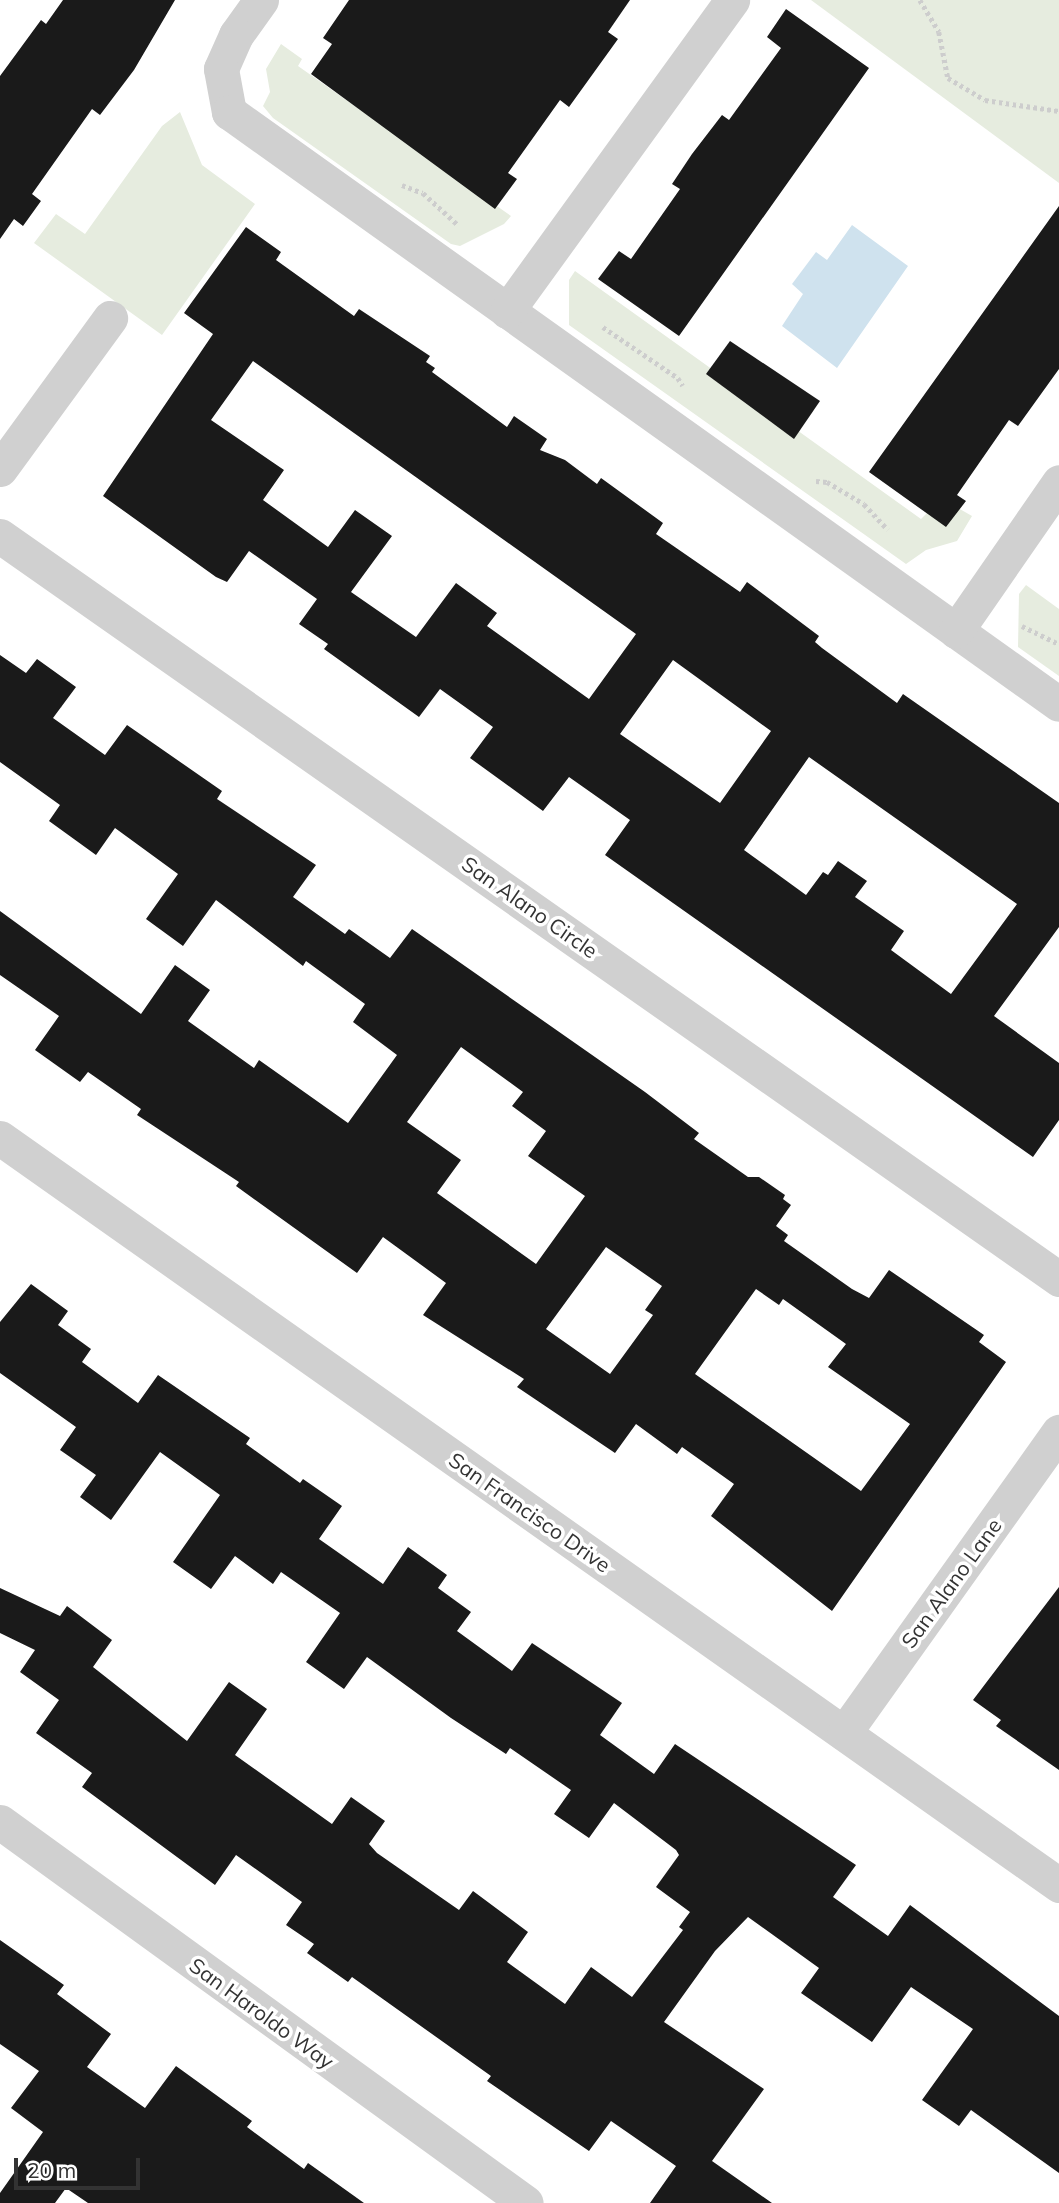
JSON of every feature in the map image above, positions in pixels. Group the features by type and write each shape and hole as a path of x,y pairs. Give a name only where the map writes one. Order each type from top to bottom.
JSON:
{"street":[{"path":"261,0 236,35 221,69 229,112 1059,704"},
{"path":"507,311 732,0"},
{"path":"0,470 110,318"},
{"path":"956,631 1059,482"},
{"name":"San Alano Circle","path":"0,536 1059,1279"},
{"name":"San Francisco Drive","path":"0,1138 1059,1885"},
{"name":"San Alano Lane","path":"844,1733 1059,1432"},
{"name":"San Haroldo Way","path":"0,1822 526,2203"}],"path":[{"path":"920,0 939,32 948,78 985,100 1059,111"},
{"path":"1018,624 1059,644"}],"shaded area":[{"path":"811,0 1059,0 1059,183"},
{"path":"281,44 302,59 298,66 511,216 504,224 460,246 451,244 273,118 263,106 270,92 266,69"},
{"path":"180,112 202,165 255,204 162,335 34,243 56,214 85,234 162,126"},
{"path":"575,271 921,519 928,512 958,508 972,516 957,541 926,550 906,564 569,325 569,280"},
{"path":"1026,585 1059,609 1059,676 1018,647 1019,594"}],"water":[{"path":"852,225 908,266 837,368 782,326 803,294 792,284 816,252 827,260"}],"building":[{"path":"63,0 175,0 134,70 100,115 92,109 32,194 41,201 23,226 14,219 0,239 0,76 41,20 46,24"},
{"path":"349,0 630,0 608,32 618,39 569,107 560,100 508,173 517,179 495,209 311,74 332,44 323,38"},
{"path":"786,9 869,68 679,336 598,279 619,251 631,259 680,189 672,184 692,154 722,115 729,120 781,48 767,37"},
{"path":"1059,206 1059,369 1018,426 1009,420 957,495 966,501 946,527 869,472"},
{"path":"246,227 281,252 276,260 354,316 359,309 430,356 426,362 435,368 432,372 507,427 514,416 547,439 540,450 565,460 597,484 601,478 663,523 656,534 740,592 747,582 819,636 815,642 822,648 897,703 903,694 1059,803 1059,927 994,1016 1059,1063 1059,1120 1033,1157 605,855 630,820 569,777 543,811 470,758 493,727 440,689 419,717 324,649 328,644 299,624 317,599 249,551 227,582 216,577 103,496 213,334 184,313","holes":["253,361 636,634 589,699 487,626 497,613 456,583 416,637 351,592 392,536 355,510 328,547 263,500 284,470 211,420","673,660 771,731 720,803 620,734","809,757 1017,904 951,994 891,950 904,931 855,897 867,881 838,861 828,875 823,872 806,895 744,850"]},
{"path":"730,341 820,401 794,439 706,374"},
{"path":"0,655 26,673 37,659 76,687 53,718 105,755 127,725 222,791 217,799 316,865 293,897 345,934 349,929 390,958 412,929 645,1092 699,1133 694,1139 748,1177 759,1177 785,1195 783,1199 791,1205 776,1226 788,1235 784,1241 869,1298 889,1270 984,1335 979,1342 1006,1362 832,1611 711,1516 734,1484 682,1447 677,1454 636,1424 615,1453 517,1387 524,1379 423,1315 446,1283 383,1237 357,1273 236,1186 239,1182 137,1115 141,1109 88,1072 80,1082 35,1050 59,1016 0,975 0,911 141,1014 175,965 210,990 188,1021 254,1068 259,1060 348,1123 397,1055 353,1022 365,1004 306,961 303,966 216,900 183,946 146,919 178,874 115,828 96,855 49,821 60,805 0,762","holes":["461,1047 523,1092 512,1106 546,1131 528,1156 585,1196 536,1264 437,1193 461,1160 407,1122","606,1247 662,1286 645,1310 653,1315 610,1374 546,1329","756,1289 779,1305 783,1299 846,1344 828,1367 910,1424 861,1491 695,1374"]},
{"path":"31,1284 68,1311 58,1325 91,1349 82,1362 138,1403 158,1375 250,1438 246,1444 300,1483 303,1479 342,1506 319,1539 383,1584 408,1547 447,1575 438,1588 471,1612 457,1631 512,1671 532,1643 622,1703 600,1735 654,1774 675,1744 856,1865 833,1897 888,1936 910,1905 1059,2016 1059,2173 971,2110 959,2126 922,2100 973,2029 911,1987 872,2042 801,1993 819,1968 748,1917 715,1951 664,2022 764,2089 712,2161 772,2203 650,2203 676,2166 611,2121 589,2151 487,2081 491,2076 352,1977 348,1982 307,1953 314,1944 286,1925 302,1902 236,1855 215,1885 82,1787 92,1773 36,1733 59,1700 20,1672 35,1650 0,1633 0,1588 60,1616 67,1606 112,1640 93,1667 187,1741 229,1682 267,1709 235,1755 332,1824 351,1797 385,1821 369,1844 377,1853 459,1910 473,1891 528,1932 507,1962 565,2004 591,1967 632,1997 683,1930 679,1927 690,1912 656,1887 679,1855 676,1850 614,1803 589,1838 554,1814 571,1790 510,1748 506,1754 367,1657 344,1689 306,1662 340,1613 281,1572 273,1584 235,1556 211,1589 173,1562 220,1495 160,1452 111,1520 80,1497 96,1475 60,1450 76,1427 0,1373 0,1322"},
{"path":"1059,1587 1059,1770 996,1726 1001,1720 973,1700"},
{"path":"0,1940 64,1985 57,1994 111,2034 87,2067 145,2108 176,2066 252,2121 247,2127 304,2169 308,2163 364,2203 88,2203 66,2188 55,2203 0,2203 0,2193 43,2132 11,2108 39,2071 0,2044"}]}
